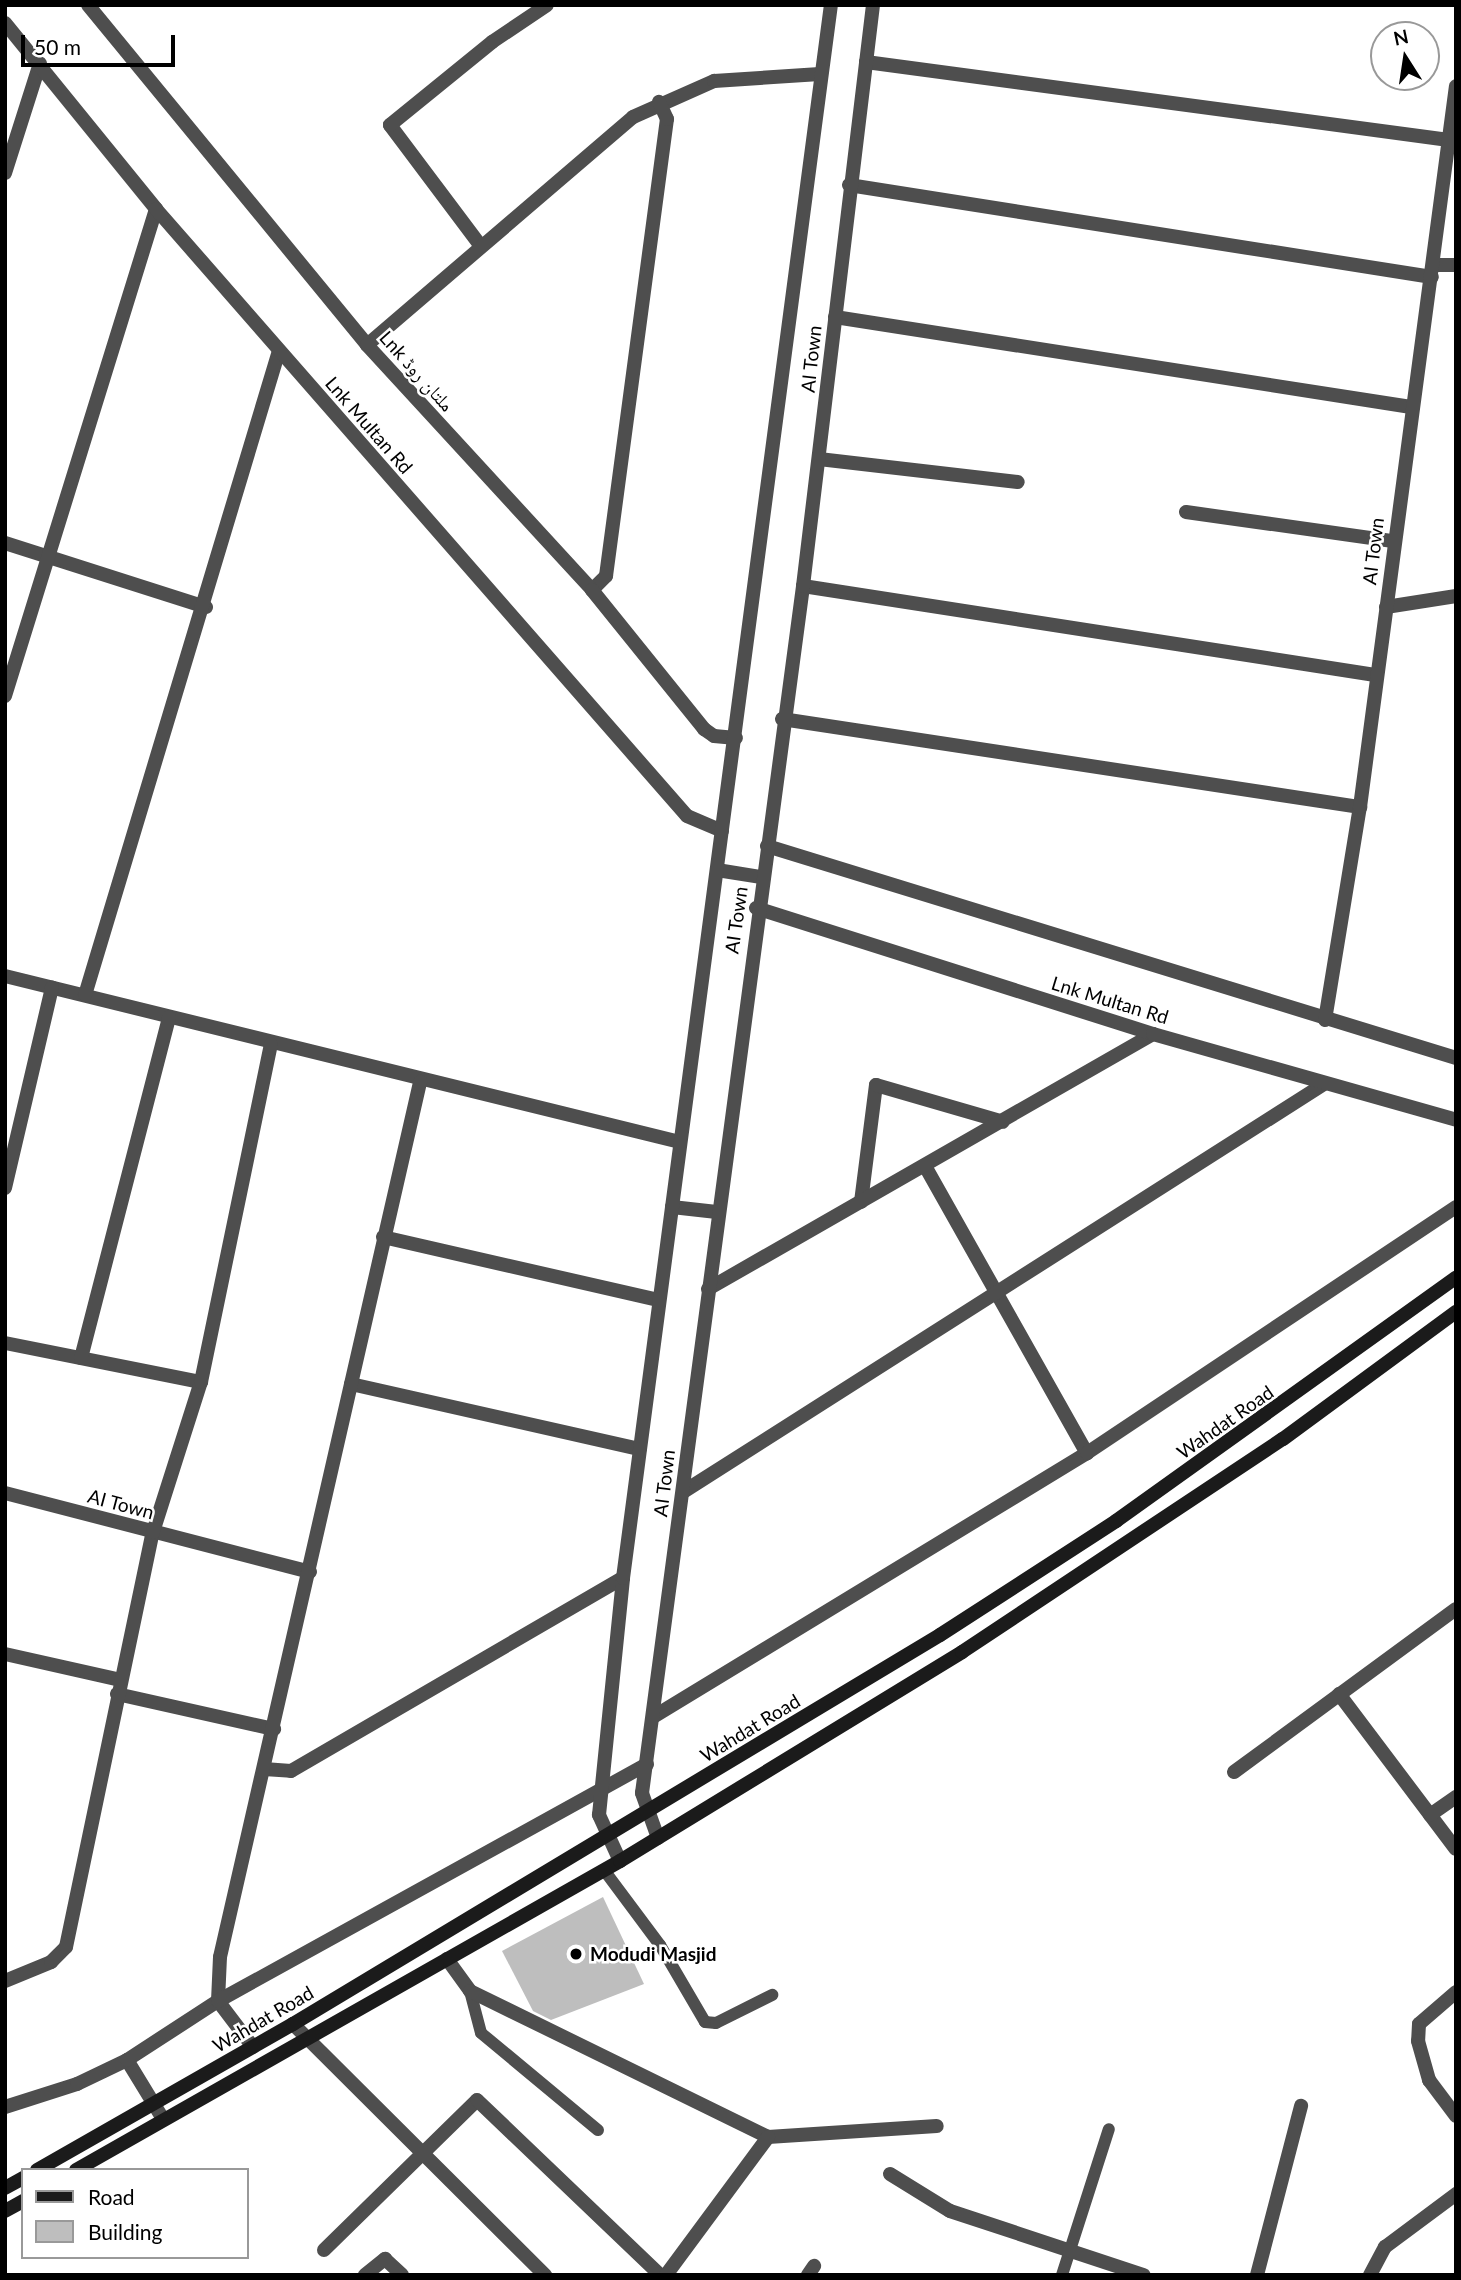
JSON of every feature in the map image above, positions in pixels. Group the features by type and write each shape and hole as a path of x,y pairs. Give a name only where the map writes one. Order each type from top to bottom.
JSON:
{"main road":[{"name":"Wahdat Road","path":"40,2168 293,2024 608,1838 1116,1521 1456,1279"},
{"name":"Wahdat Road","path":"79,2168 620,1861 1061,1589 1456,1312"},
{"path":"5,2188 21,2179"},
{"path":"5,2211 21,2202"}],"street":[{"name":"Lnk ملتان روڈ","path":"88,5 367,345 592,590 704,729 714,736 736,738"},
{"path":"480,245 390,125 492,42 547,5"},
{"path":"620,1861 599,1815 623,1578 831,5"},
{"name":"AI Town","path":"658,1838 642,1800 756,908 803,586 849,185 873,5"},
{"name":"Lnk Multan Rd","path":"5,23 156,209 687,816 722,831"},
{"path":"866,62 1452,132"},
{"path":"5,173 40,63"},
{"path":"367,345 613,132 659,103 714,81 820,74"},
{"name":"AI Town","path":"1325,1020 1360,807 1393,541 1433,271 1456,86"},
{"path":"592,590 606,576 667,118 659,103"},
{"path":"849,185 1433,271 1456,265"},
{"path":"5,696 156,209"},
{"path":"835,317 1411,407"},
{"path":"85,995 206,607 279,351"},
{"path":"818,459 1018,482"},
{"path":"1186,512 1393,541"},
{"path":"5,543 206,607"},
{"path":"803,586 1376,675"},
{"path":"1386,607 1456,596"},
{"path":"782,719 1360,807"},
{"path":"766,846 1325,1020 1453,1054"},
{"path":"717,870 761,877"},
{"name":"Lnk Multan Rd","path":"756,908 1153,1034 1456,1120"},
{"path":"5,976 420,1082 680,1142"},
{"path":"5,1188 52,987"},
{"path":"82,1358 169,1017"},
{"path":"708,1289 1153,1034"},
{"path":"5,1981 51,1962 66,1947 153,1532 201,1382 271,1044"},
{"path":"253,2047 218,2001 220,1957 420,1082"},
{"path":"683,1492 1324,1084"},
{"path":"861,1202 876,1085 1003,1122"},
{"path":"925,1166 1087,1454"},
{"path":"672,1207 718,1213"},
{"path":"653,1717 1087,1454 1456,1207"},
{"path":"383,1237 659,1300"},
{"path":"5,1343 201,1382"},
{"path":"351,1384 640,1449"},
{"name":"AI Town","path":"5,1493 310,1572"},
{"path":"264,1769 291,1772 623,1578"},
{"path":"1234,1772 1456,1609"},
{"path":"5,1654 274,1729"},
{"path":"1339,1693 1456,1849"},
{"path":"5,2107 77,2084 127,2060 218,2001 647,1765"},
{"path":"1430,1815 1456,1797"},
{"path":"447,1959 470,1991 768,2137 937,2126"},
{"path":"1456,1992 1419,2024 1418,2041 1429,2080 1456,2116"},
{"path":"293,2024 303,2039 545,2275"},
{"path":"127,2060 163,2119"},
{"path":"324,2250 474,2102 482,2101 660,2275"},
{"path":"1257,2275 1301,2106"},
{"path":"666,2275 768,2137"},
{"path":"890,2174 950,2211 1144,2275"},
{"path":"1372,2274 1385,2247 1456,2194"},
{"path":"365,2275 385,2259 402,2275"}],"lane":[{"path":"604,1870 660,1945 705,2022 716,2023 772,1995"},
{"path":"470,1991 481,2033 598,2130"},
{"path":"1062,2275 1110,2129"}],"building":[{"path":"603,1897 644,1984 551,2020 533,2011 502,1951"}],"place":[{"name":"Modudi Masjid","path":"576,1954"}]}
